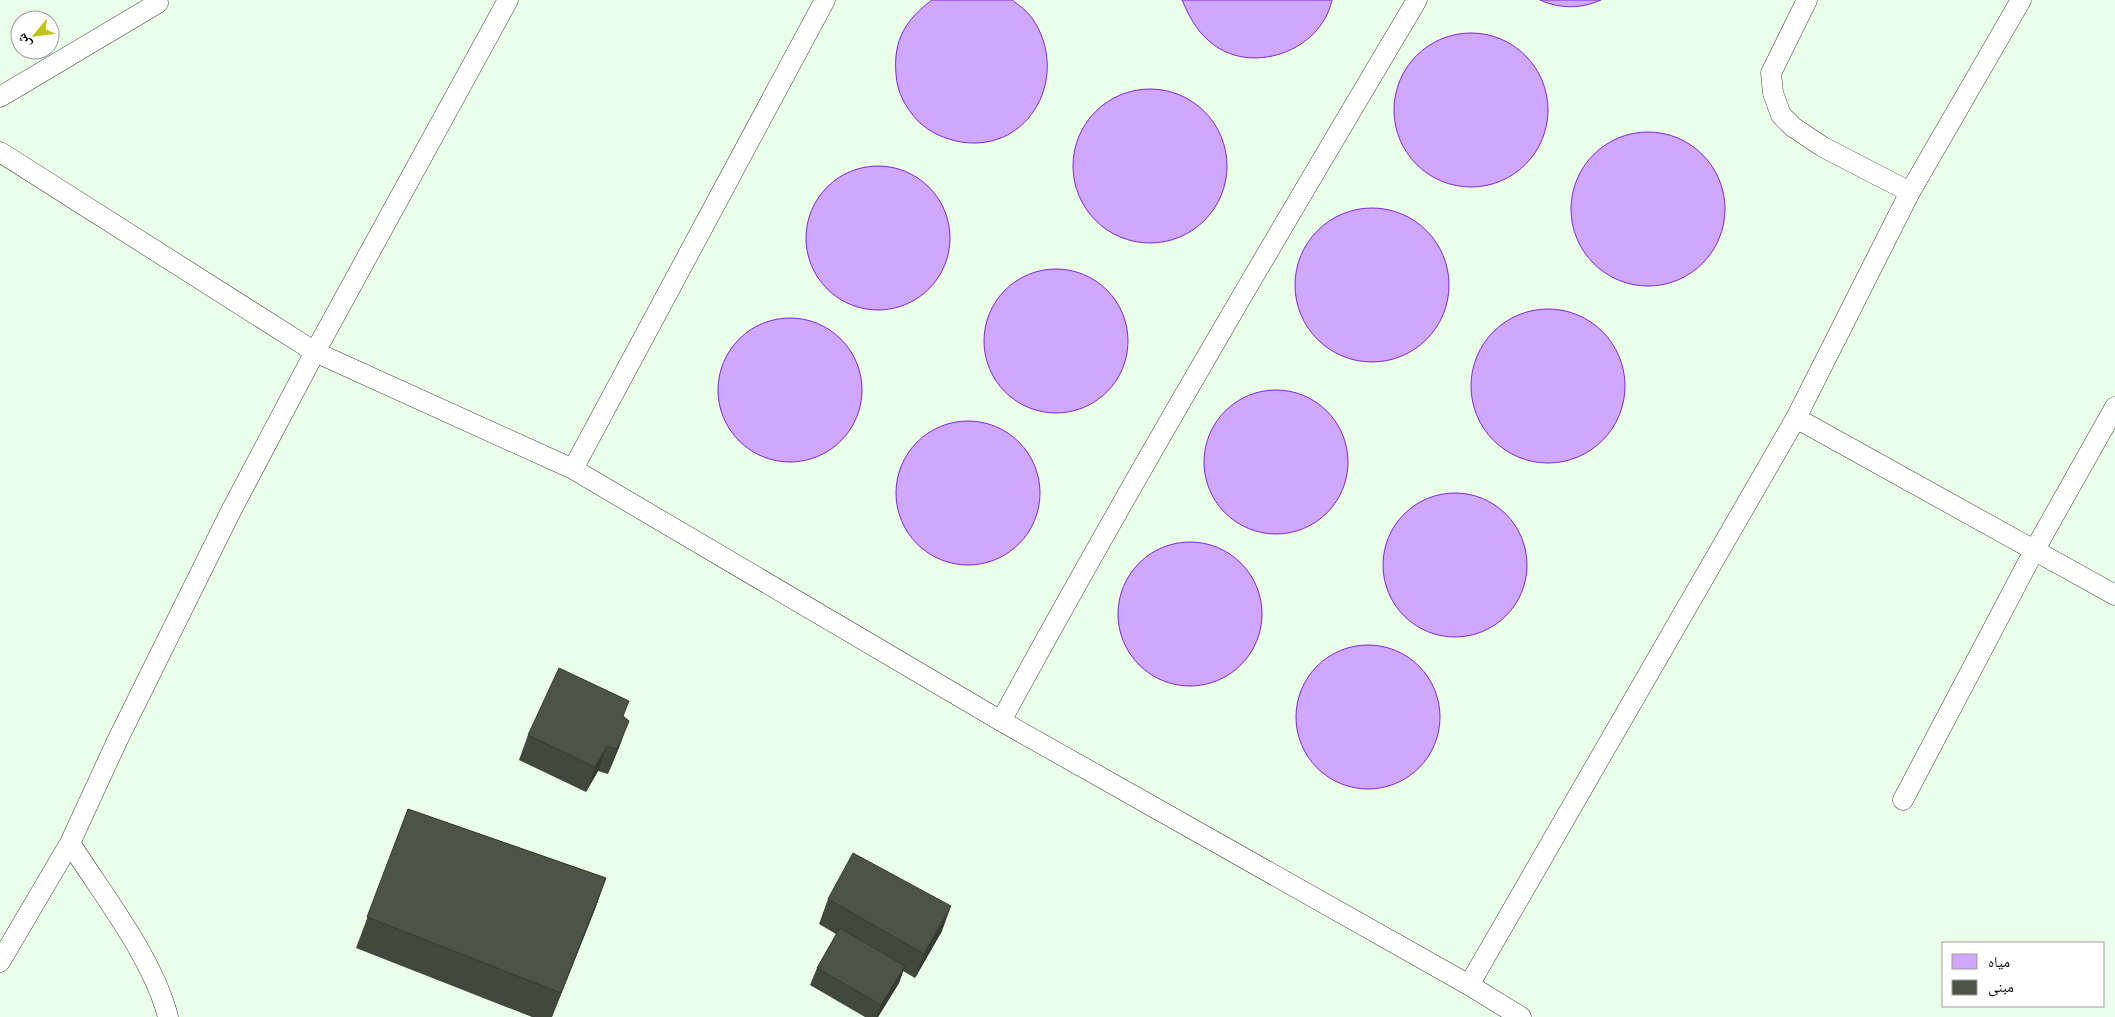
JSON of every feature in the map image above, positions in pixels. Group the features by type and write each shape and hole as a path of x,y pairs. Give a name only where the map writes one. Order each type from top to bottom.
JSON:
{"lane":[{"path":"0,962 70,843 118,739 230,511 314,352 508,0"},
{"path":"573,469 825,0"},
{"path":"1001,721 1085,566 1417,0"},
{"path":"1807,0 1771,72 1772,93 1781,116 1823,148 1910,192"},
{"path":"1468,985 1796,418 1910,192 2021,0"},
{"path":"0,96 158,3"},
{"path":"0,152 314,352 573,469 1001,721 1468,985 1521,1017"},
{"path":"1903,800 2034,551 2115,407"},
{"path":"1796,418 2115,595"},
{"path":"70,843 136,945 163,998 168,1017"}],"water":[{"path":"932,0 1012,0 1032,18 1043,40 1047,63 1045,85 1037,105 1025,122 1007,135 986,142 961,142 949,139 938,135 923,125 913,116 906,105 898,87 896,74 899,41 908,23"},
{"path":"1182,0 1332,0 1325,18 1314,33 1299,45 1281,54 1263,58 1244,57 1225,52 1209,41 1193,22"},
{"path":"1540,0 1601,0 1586,5 1570,7"},
{"path":"1471,33 1500,39 1514,46 1525,56 1535,67 1542,81 1548,110 1542,139 1535,153 1525,164 1514,174 1500,181 1471,187 1442,181 1428,174 1417,164 1407,153 1400,139 1394,110 1400,81 1407,67 1417,56 1428,46 1442,39"},
{"path":"1150,89 1179,95 1193,102 1204,112 1214,123 1221,137 1227,166 1221,195 1214,209 1204,220 1193,230 1179,237 1150,243 1121,237 1107,230 1096,220 1086,209 1079,195 1073,166 1079,137 1086,123 1096,112 1107,102 1121,95"},
{"path":"1648,132 1677,138 1691,145 1702,155 1712,166 1719,180 1725,209 1719,238 1712,252 1702,263 1691,273 1677,280 1648,286 1619,280 1605,273 1594,263 1584,252 1577,238 1571,209 1577,180 1584,166 1594,155 1605,145 1619,138"},
{"path":"878,166 906,171 929,187 945,210 950,238 945,266 929,289 906,305 878,310 850,305 827,289 811,266 806,238 811,210 827,187 850,171"},
{"path":"1372,208 1401,214 1415,221 1426,231 1436,242 1443,256 1449,285 1443,314 1436,328 1426,339 1415,349 1401,356 1372,362 1343,356 1329,349 1318,339 1308,328 1301,314 1295,285 1301,256 1308,242 1318,231 1329,221 1343,214"},
{"path":"1056,269 1084,274 1107,290 1123,313 1128,341 1123,369 1107,392 1084,408 1056,413 1028,408 1005,392 989,369 984,341 989,313 1005,290 1028,274"},
{"path":"1548,309 1577,315 1591,322 1602,332 1612,343 1619,357 1625,386 1619,415 1612,429 1602,440 1591,450 1577,457 1548,463 1519,457 1505,450 1494,440 1484,429 1477,415 1471,386 1477,357 1484,343 1494,332 1505,322 1519,315"},
{"path":"790,318 818,323 841,339 857,362 862,390 857,418 841,441 818,457 790,462 762,457 739,441 723,418 718,390 723,362 739,339 762,323"},
{"path":"1276,390 1304,395 1327,411 1343,434 1348,462 1343,490 1327,513 1304,529 1276,534 1248,529 1225,513 1209,490 1204,462 1209,434 1225,411 1248,395"},
{"path":"968,421 996,426 1019,442 1035,465 1040,493 1035,521 1019,544 996,560 968,565 940,560 917,544 901,521 896,493 901,465 917,442 940,426"},
{"path":"1455,493 1483,498 1506,514 1522,537 1527,565 1522,593 1506,616 1483,632 1455,637 1427,632 1404,616 1388,593 1383,565 1388,537 1404,514 1427,498"},
{"path":"1190,542 1218,547 1241,563 1257,586 1262,614 1257,642 1241,665 1218,681 1190,686 1162,681 1139,665 1123,642 1118,614 1123,586 1139,563 1162,547"},
{"path":"1368,645 1396,650 1419,666 1435,689 1440,717 1435,745 1419,768 1396,784 1368,789 1340,784 1317,768 1301,745 1296,717 1301,689 1317,666 1340,650"}],"building":[{"path":"559,668 629,701 623,716 629,721 617,749 607,746 595,767 528,735"},
{"path":"408,809 606,878 561,993 367,917"},
{"path":"853,853 951,906 924,954 828,899"},
{"path":"840,928 905,966 881,1005 817,968"}]}
